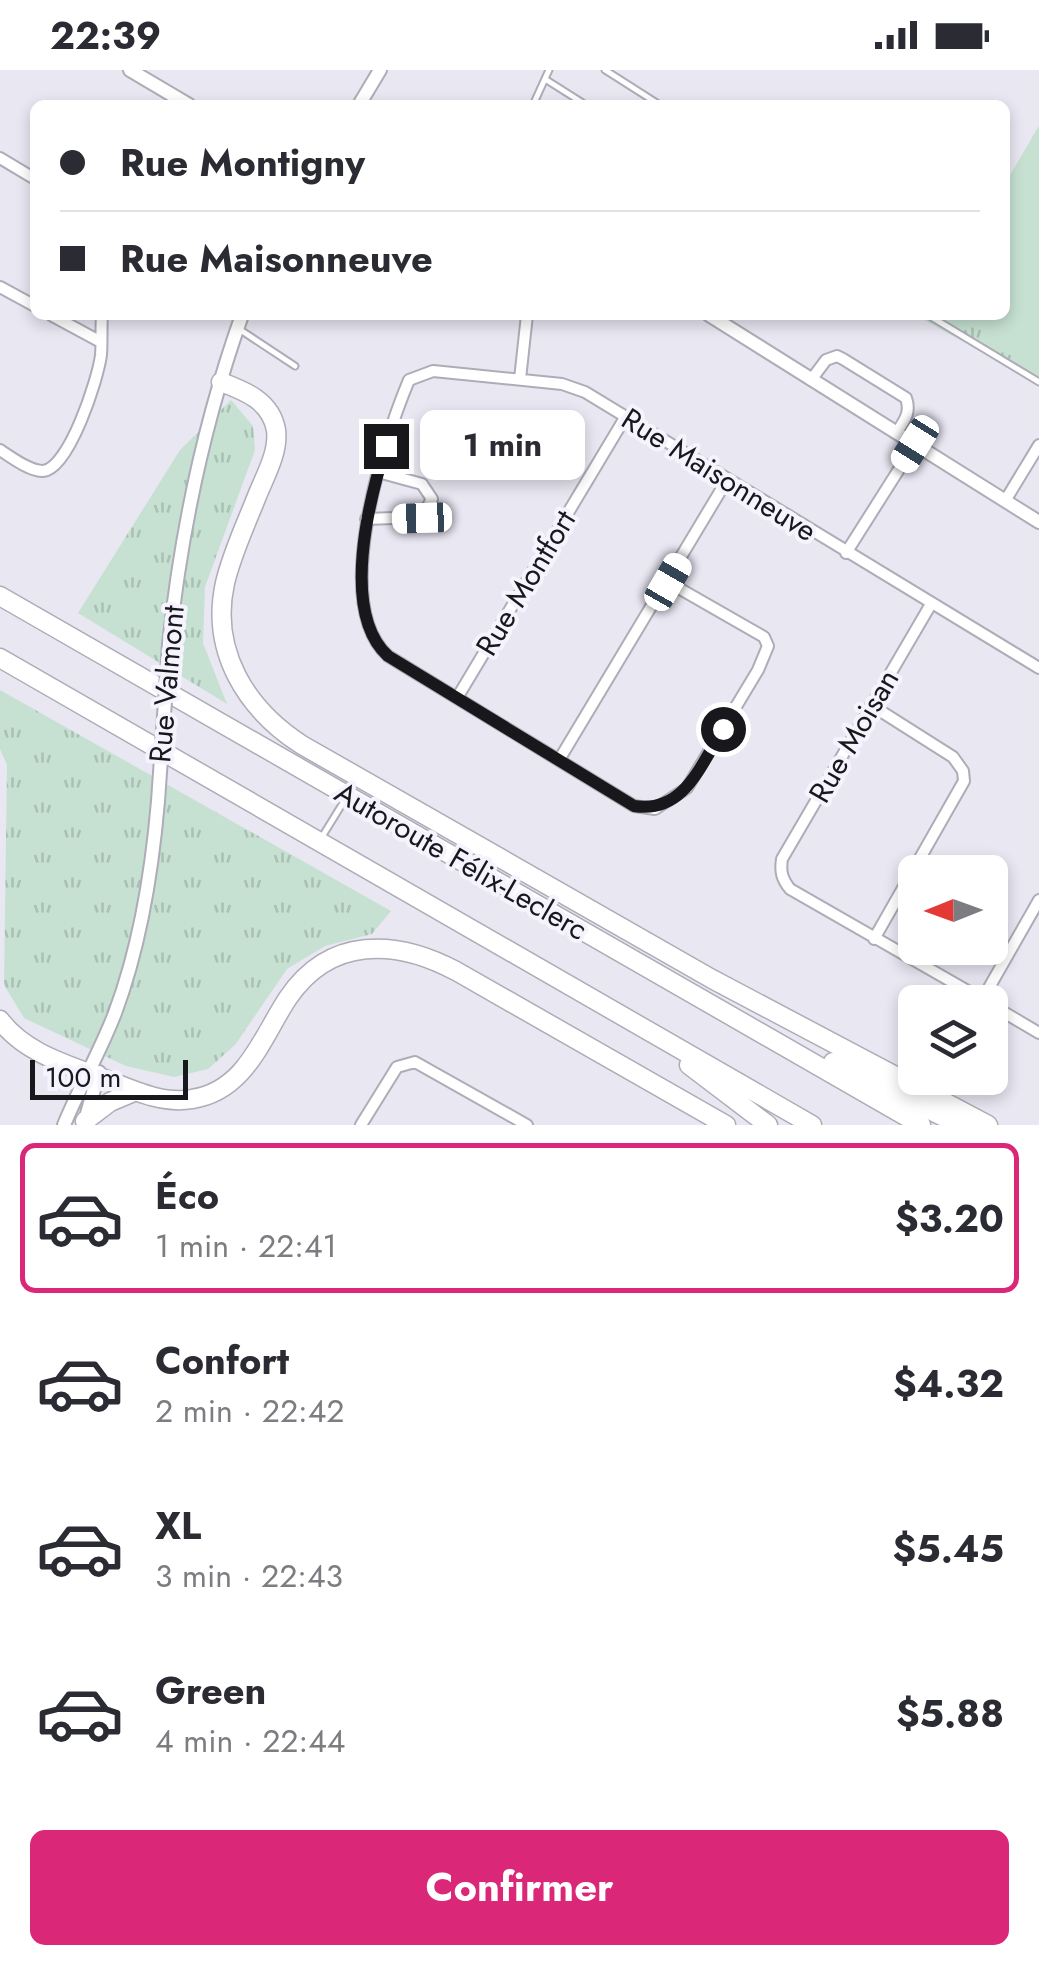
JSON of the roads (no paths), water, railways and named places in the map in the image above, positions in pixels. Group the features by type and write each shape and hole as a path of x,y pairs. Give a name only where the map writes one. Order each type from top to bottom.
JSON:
{"highway":[{"path":"220,382 258,400 270,414 276,430 270,462 230,565 222,608 224,640 237,678 267,719 302,745 670,956 988,1125"},
{"name":"Autoroute Félix-Leclerc","path":"0,596 922,1125"},
{"name":"Autoroute Félix-Leclerc","path":"0,658 812,1125"},
{"path":"0,1020 32,1049 136,1091 184,1100 220,1090 243,1071 290,995 309,975 348,953 394,948 423,954 456,971 726,1125"},
{"path":"723,1012 892,1089 960,1125"},
{"path":"637,1024 768,1125"},
{"path":"84,1123 110,1102 136,1091"}],"street":[{"path":"130,70 181,100"},
{"path":"362,100 380,70"},
{"path":"0,158 30,176"},
{"path":"0,287 30,303"},
{"path":"60,320 101,342"},
{"path":"0,450 36,470 52,468 66,451 98,367 102,320"},
{"path":"520,379 526,320"},
{"path":"717,320 1039,522"},
{"name":"Rue Valmont","path":"84,1123 98,1054 120,1000 140,925 158,801 169,644 188,507 220,382 240,322"},
{"path":"811,380 832,356 843,359 906,398 907,417 897,432"},
{"name":"Rue Maisonneuve","path":"457,698 388,656 374,643 365,611 362,566 366,519 378,472 409,380 432,371 574,387 1039,668"},
{"name":"Rue Montfort","path":"457,698 626,416"},
{"path":"846,554 915,444"},
{"path":"1005,501 1039,445"},
{"path":"366,519 422,518 432,500 422,484 378,472"},
{"path":"559,760 726,480"},
{"path":"457,698 634,806 655,809 687,788 758,670 768,646 764,636 668,582"},
{"name":"Rue Moisan","path":"874,939 790,890 780,869 782,859 931,604"},
{"path":"872,705 953,757 964,771 964,780 874,939 956,985"},
{"path":"995,985 1039,900"},
{"path":"1008,1015 1039,1033"},
{"path":"362,1125 397,1067 414,1062 527,1125"},
{"name":"Rue Valmont","path":"64,1125 93,1074"}],"lane":[{"path":"535,100 549,70"},
{"path":"605,70 652,100"},
{"path":"544,79 578,100"},
{"path":"936,320 1039,382"},
{"path":"240,322 295,366"},
{"path":"319,841 348,796"}]}
